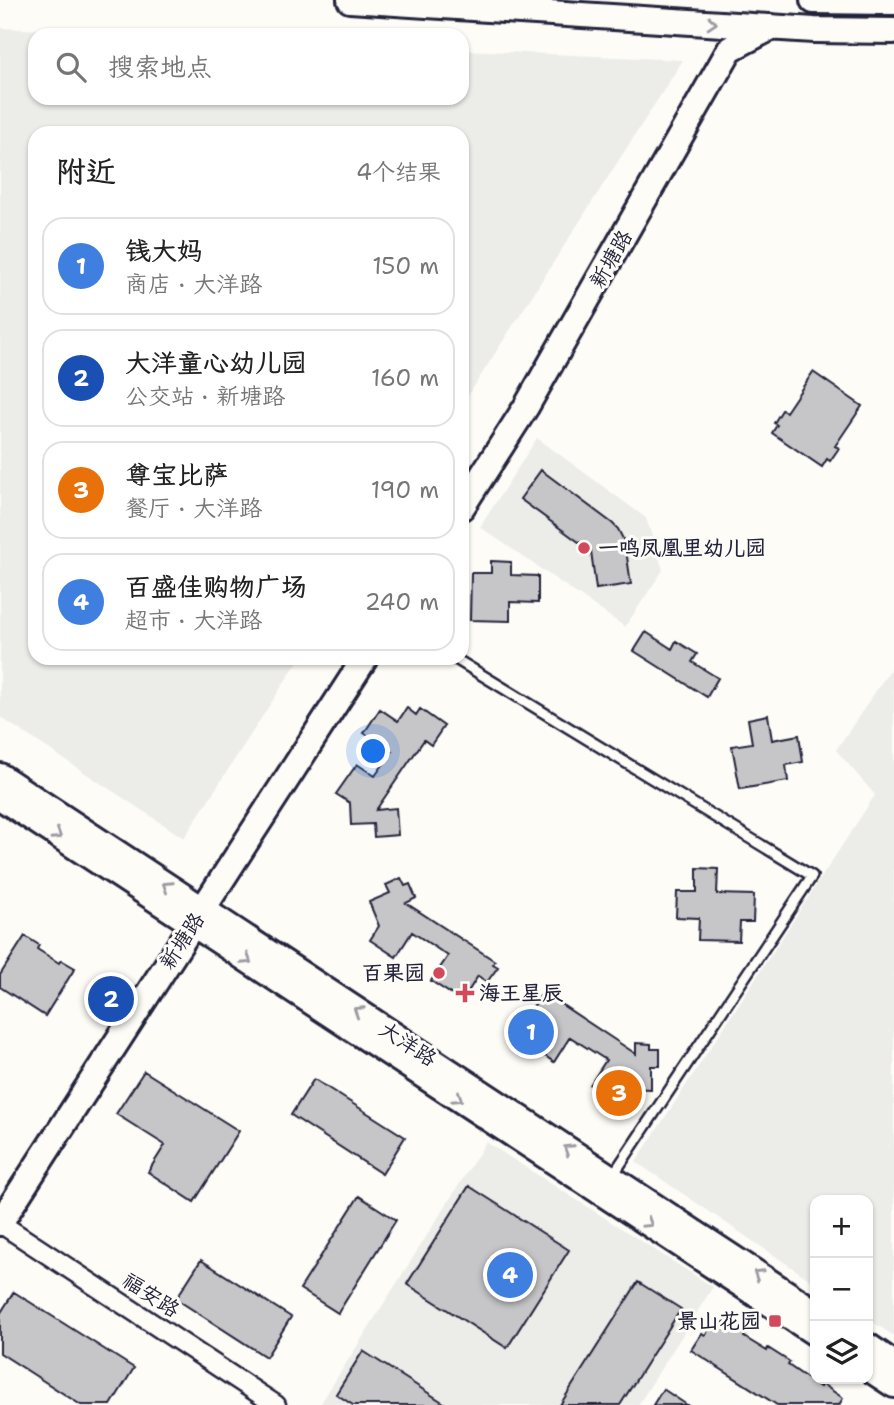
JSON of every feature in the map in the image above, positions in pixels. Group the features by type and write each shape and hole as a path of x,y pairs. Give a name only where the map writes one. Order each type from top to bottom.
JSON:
{"main road":[{"path":"814,0 894,1"}],"street":[{"path":"350,0 814,30 894,31"},
{"name":"新塘路","path":"469,496 526,407 730,49 772,27"},
{"name":"新塘路","path":"0,1223 360,665"},
{"name":"大洋路","path":"0,776 198,917 810,1330"},
{"name":"大洋路","path":"0,797 198,917 611,1178 810,1309"},
{"name":"福安路","path":"0,1223 276,1405"},
{"path":"873,1349 894,1364"},
{"path":"873,1371 894,1385"}],"lane":[{"path":"465,665 812,876 611,1178"}],"shaded area":[{"path":"0,28 28,29 28,105 469,105 469,50 683,60 469,394 469,126 28,126 28,665 295,665 184,838 0,717"},
{"name":"一鸣凤凰里幼儿园","path":"537,438 646,518 663,570 625,627 480,527"},
{"path":"894,664 894,1336 873,1322 873,1195 810,1195 810,1280 636,1162 875,795 836,750"},
{"path":"486,1142 713,1287 638,1405 323,1405 321,1403"}],"building":[{"path":"813,372 862,406 835,446 839,448 822,467 772,433 777,425 774,423 782,410 786,412"},
{"path":"541,470 618,529 625,543 631,584 596,589 591,551 520,499"},
{"path":"491,561 511,562 511,575 538,576 538,603 510,602 510,621 470,620 471,573 491,573"},
{"path":"646,632 672,649 676,641 697,654 692,662 718,678 707,697 634,651"},
{"path":"407,708 416,715 420,709 444,726 431,745 424,740 376,810 396,808 398,835 374,837 373,824 351,825 350,803 336,794 357,764 375,776 392,752 364,733 380,709 398,721"},
{"path":"768,715 772,740 799,735 803,762 786,765 788,781 740,789 732,746 752,743 748,719"},
{"path":"697,868 718,869 717,894 754,895 753,922 740,922 739,941 698,940 699,918 676,917 677,892 697,892"},
{"path":"401,878 405,886 410,884 416,898 406,903 495,961 493,964 498,967 487,982 478,976 462,1001 431,981 448,956 412,932 396,957 370,940 379,926 369,902 390,893 386,885"},
{"path":"25,936 39,945 37,949 59,963 61,960 75,968 45,1016 0,987 0,975"},
{"path":"541,995 545,998 547,995 636,1054 636,1043 651,1044 651,1049 660,1049 660,1066 651,1066 651,1089 625,1088 615,1103 590,1085 606,1060 570,1037 554,1062 523,1041 540,1016 531,1010"},
{"path":"144,1071 239,1131 194,1202 148,1172 165,1145 116,1114"},
{"path":"314,1079 405,1137 382,1174 291,1115"},
{"path":"469,1186 569,1250 507,1348 407,1284"},
{"path":"359,1196 396,1220 338,1313 300,1289"},
{"path":"201,1260 291,1317 266,1357 176,1299"},
{"path":"638,1282 681,1309 620,1405 560,1405"},
{"path":"14,1292 134,1368 111,1405 81,1405 0,1353 0,1314"},
{"path":"716,1319 723,1324 725,1321 746,1334 744,1337 790,1362 788,1365 810,1380 810,1384 820,1387 822,1384 843,1398 839,1405 777,1405 691,1350 702,1333 705,1335"},
{"path":"363,1351 447,1405 353,1405 336,1394"},
{"path":"663,1389 687,1405 653,1405"}],"place":[{"name":"一鸣凤凰里幼儿园","path":"584,548"},
{"name":"百果园","path":"439,973"},
{"name":"海王星辰","path":"465,993"},
{"name":"大洋童心幼儿园","path":"111,999"},
{"name":"钱大妈","path":"531,1032"},
{"name":"尊宝比萨","path":"619,1093"},
{"name":"百盛佳购物广场","path":"510,1275"},
{"name":"景山花园","path":"775,1321"}]}
